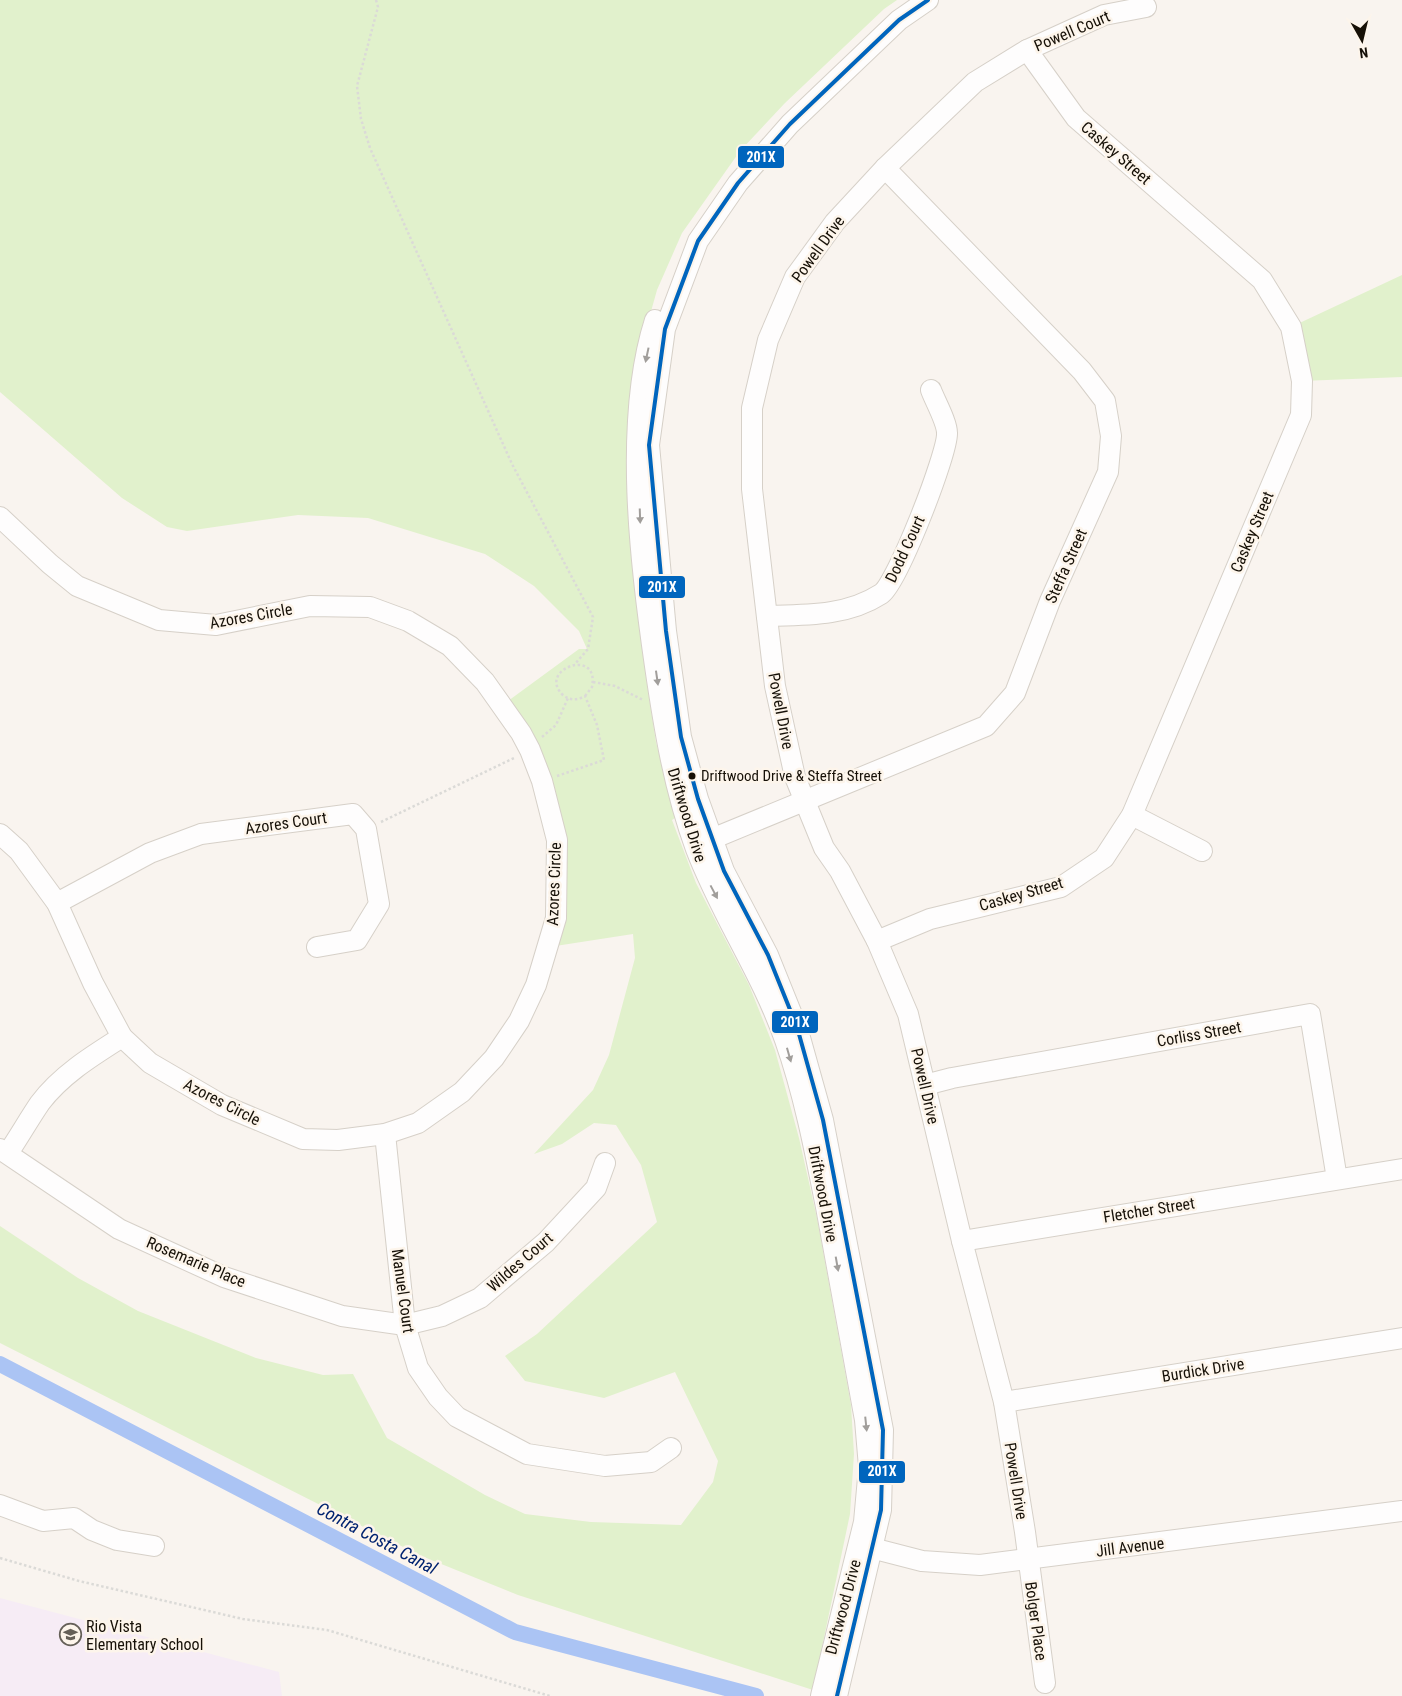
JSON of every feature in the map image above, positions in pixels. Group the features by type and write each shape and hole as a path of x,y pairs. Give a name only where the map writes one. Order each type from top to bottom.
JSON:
{"street":[{"name":"Driftwood Drive","path":"866,1546 864,1522 869,1467 866,1420 810,1130 785,1039 753,966 710,883 695,847 677,792 661,708 648,615 640,530 637,443 642,376 654,324 669,280 689,238 714,193 745,154 796,101 890,14 909,0"},
{"name":"Driftwood Drive","path":"826,1695 866,1546 881,1510 883,1430 823,1120 798,1027 768,955 724,870 698,799 681,737 666,631 649,445 665,329 698,241 738,183 790,124 899,20 928,0"},
{"name":"Powell Court","path":"1027,50 1104,15 1146,7"},
{"name":"Powell Drive","path":"1027,50 975,82 885,168 835,222 795,277 768,340 752,408 752,489 775,686 795,777 803,801 824,848 840,871 877,941 908,1014 962,1241 1004,1402 1028,1560"},
{"name":"Caskey Street","path":"877,941 930,919 1061,887 1104,858 1132,815 1301,415 1302,381 1291,327 1262,280 1076,118 1027,50"},
{"name":"Steffa Street","path":"695,847 713,837 986,726 1015,694 1050,601 1108,472 1111,436 1105,401 1082,371 885,168"},
{"name":"Dodd Court","path":"767,616 816,615 857,607 884,593 901,564 933,485 947,433 931,390"},
{"name":"Azores Circle","path":"0,518 77,586 159,620 216,625 310,606 370,607 408,621 450,646 479,676 521,733 530,750 542,781 557,840 556,918 536,985 519,1021 499,1050 462,1092 418,1123 385,1134 338,1140 303,1139 222,1106 150,1063 122,1037 93,983 57,903 19,851 0,834"},
{"name":"Azores Court","path":"57,903 150,853 201,834 353,814 366,829"},
{"path":"1132,815 1202,851"},
{"path":"317,947 357,940 378,904 366,829"},
{"name":"Corliss Street","path":"925,1085 952,1078 1310,1014 1337,1179"},
{"path":"4,1151 40,1103 58,1084 84,1061 122,1037"},
{"name":"Manuel Court","path":"385,1134 405,1325 418,1368 438,1397 457,1417 527,1454 604,1466 651,1462 670,1448"},
{"name":"Rosemarie Place","path":"4,1151 118,1229 224,1277 342,1316 405,1325"},
{"name":"Wildes Court","path":"405,1325 442,1316 480,1298 546,1242 596,1188 605,1163"},
{"name":"Fletcher Street","path":"962,1241 1402,1169"},
{"name":"Burdick Drive","path":"1004,1402 1402,1338"},
{"path":"0,1505 43,1521 74,1518 92,1530 117,1540 154,1546"},
{"name":"Jill Avenue","path":"866,1546 922,1561 980,1566 1402,1511"},
{"name":"Bolger Place","path":"1028,1560 1044,1683"}],"path":[{"path":"376,0 378,7 357,86 361,119 370,148 512,464 593,617 588,649 575,664 564,668 558,678 560,690 568,698 574,699 585,696 590,692 593,682 591,672 581,665 575,664"},
{"path":"593,682 616,686 661,708"},
{"path":"542,781 604,760 597,725 585,696"},
{"path":"366,829 530,750 556,725 568,698"},
{"path":"0,1558 79,1581 243,1619 327,1630 550,1696"}],"shaded area":[{"name":"Rio Vista Elementary School","path":"0,1598 279,1672 282,1696 0,1696"}],"green space":[{"path":"0,0 897,0 884,9 785,103 740,151 682,233 657,290 641,347 635,562 646,678 656,742 675,818 672,820 696,883 749,985 775,1050 799,1138 817,1218 851,1405 854,1454 850,1514 813,1690 518,1595 419,1555 0,1343 0,1226 78,1278 138,1311 256,1358 323,1375 353,1374 387,1438 485,1495 525,1514 591,1522 681,1525 713,1482 718,1461 675,1372 604,1398 525,1381 505,1356 537,1334 657,1222 641,1165 616,1125 594,1123 562,1144 534,1154 593,1090 609,1055 635,958 633,934 549,947 557,840 501,706 579,649 587,649 579,631 534,586 485,554 368,518 298,515 187,531 167,527 122,498 0,392"},
{"path":"1402,275 1402,377 1302,381 1291,327"}],"waterway":[{"name":"Contra Costa Canal","path":"0,1364 515,1632 756,1696"}],"transit line":[{"name":"201X","path":"837,1696 881,1510 883,1430 823,1120 797,1027 768,955 724,871 698,799 681,737 666,631 649,445 665,329 698,241 738,183 790,124 899,20 928,0"}],"place":[{"name":"Driftwood Drive & Steffa Street","path":"692,776"},
{"name":"Rio Vista Elementary School","path":"70,1635"}]}
